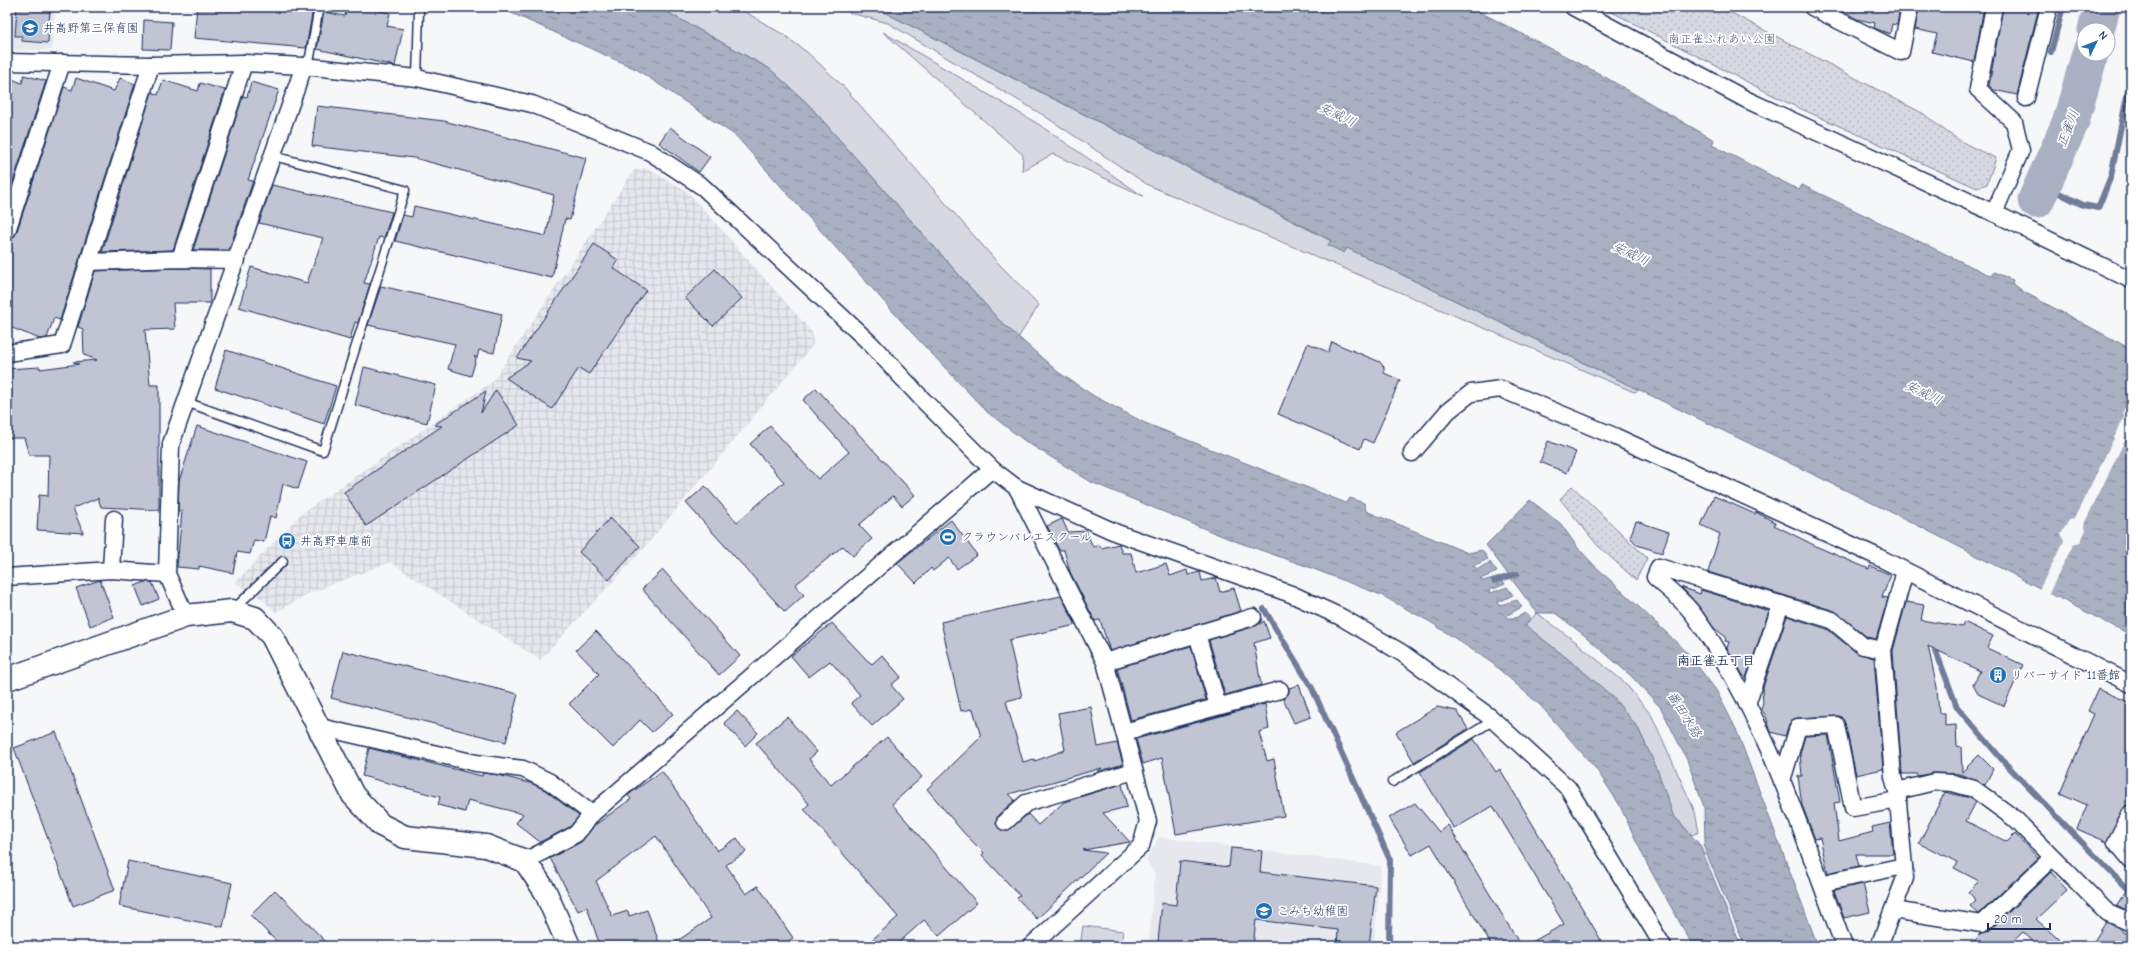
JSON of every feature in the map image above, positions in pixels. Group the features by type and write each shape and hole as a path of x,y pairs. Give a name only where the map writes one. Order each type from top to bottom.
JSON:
{"street":[{"path":"1573,7 1747,100 1994,213 2131,280"},
{"path":"1812,7 1901,52 1910,7"},
{"path":"1994,7 1978,89 2014,122 2021,150 1994,213"},
{"path":"2026,98 2048,7"},
{"path":"7,62 150,65 244,63 304,66 417,78 532,104 650,152 703,187 871,344 923,400 992,469 1017,488 1117,533 1291,594 1341,617 1402,653 1494,720 1568,788 1663,946"},
{"path":"7,231 62,63"},
{"path":"180,259 244,63"},
{"path":"7,353 62,345 150,65"},
{"path":"186,616 167,574 171,444 304,66"},
{"path":"88,262 180,259 237,260"},
{"path":"1412,453 1448,411 1471,393 1501,389 1614,436 1876,556 2131,684"},
{"path":"525,861 576,834 592,814 992,469"},
{"path":"1017,488 1105,662 1148,821 1141,846 1031,946"},
{"path":"111,570 114,519"},
{"path":"1844,946 1782,781 1747,704 1727,668 1693,614 1655,577 1659,567 1832,620 1863,646 1883,650"},
{"path":"7,577 111,570 167,574"},
{"path":"1879,946 1905,878 1897,796 1893,777 1883,650 1905,571"},
{"path":"1747,704 1781,604"},
{"path":"7,679 186,616 232,611 255,618 272,636 320,727 353,795 380,825 405,837 486,846 525,861 545,891 569,946"},
{"path":"1105,662 1253,617"},
{"path":"1197,634 1218,706"},
{"path":"1124,732 1280,690"},
{"path":"1782,781 1798,727 1836,725 1853,808 1897,796 1934,782 1953,783 1974,789 2015,818 2052,858 2108,913 2131,923"},
{"path":"320,727 476,763 522,769 550,782 592,814"},
{"path":"1005,822 1026,803 1134,771"},
{"path":"2131,812 2116,842 2131,860"},
{"path":"1893,910 1982,924 2052,858"},
{"path":"1832,881 1904,866"}],"lane":[{"path":"304,66 310,57 319,7"},
{"path":"417,78 419,9"},
{"path":"186,402 323,451 405,190 273,156"},
{"path":"232,611 283,560"},
{"path":"1392,782 1494,720"}],"shaded area":[{"name":"井高野第三保育園","path":"7,7 55,7 52,50 7,50"},
{"path":"646,168 687,191 812,332 813,345 645,547 540,660 390,562 310,593 276,612 255,593 235,583 301,514 492,382 634,170"},
{"name":"こみち幼稚園","path":"1159,837 1381,866 1374,946 1148,946 1155,875 1146,860"}],"green space":[{"path":"658,7 737,7 784,35 808,53 844,87 997,262 1039,305 1018,338 998,319 808,104 770,69"},
{"path":"837,7 874,7 1331,241 1329,246 1344,252 1347,248 1639,390 1634,392 1148,185 1043,115 888,23 850,13"},
{"name":"南正雀ふれあい公園","path":"1602,7 1720,7 1924,114 1958,139 1975,149 1996,158 1987,184 1977,188 1788,103"},
{"path":"883,32 1038,124 1143,196 1053,154 1022,171 1023,155"},
{"path":"1572,486 1647,558 1636,580 1598,546 1560,499"},
{"path":"1537,613 1576,642 1625,683 1652,716 1695,812 1699,832 1692,835 1673,815 1657,769 1638,728 1613,698 1578,667 1525,625"},
{"path":"1083,926 1123,931 1121,946 1080,946"}],"water":[{"path":"498,7 658,7 770,69 808,104 998,319 1058,372 1094,396 1145,423 1346,503 1350,498 1364,503 1366,511 1468,553 1482,550 1488,559 1473,566 1478,569 1490,562 1497,572 1480,579 1483,581 1500,576 1505,584 1490,589 1489,591 1491,593 1507,587 1513,595 1497,603 1500,605 1517,600 1522,607 1506,616 1508,618 1515,618 1525,613 1531,618 1525,625 1613,697 1638,728 1657,769 1673,815 1700,845 1741,946 1693,946 1648,866 1619,804 1596,769 1541,706 1492,663 1432,623 1381,595 1306,566 1232,540 1091,482 1025,441 987,412 912,333 736,136 636,69"},
{"name":"安威川","path":"874,7 1470,7 1598,73 1714,140 1712,145 1799,190 1802,185 1987,274 1992,275 1994,272 2013,280 2012,283 2024,292 2131,349 2131,635 1905,519 1347,248 1344,253 1328,245 1331,240"},
{"name":"番田水路","path":"1530,500 1561,524 1578,548 1594,565 1686,651 1716,690 1736,729 1818,946 1745,946 1703,845 1705,841 1704,807 1687,760 1661,708 1631,676 1584,635 1555,613 1537,613 1486,545"}],"pier":[{"path":"2131,397 2131,428 2084,524 2086,530 2080,543 2073,545 2048,595 2039,590 2064,541 2061,534 2069,520 2074,519 2124,418 2123,411"}],"building":[{"path":"17,7 50,7 48,43 22,41 22,36 15,36"},
{"path":"197,7 286,7 313,9 306,48 194,38"},
{"path":"347,7 362,7 390,13 387,26 403,29 395,66 317,49 324,12 345,16"},
{"path":"1836,7 1900,7 1897,25 1892,24 1890,34 1874,28 1875,23 1857,19"},
{"path":"1919,7 1984,7 1974,62 1932,52 1937,34 1915,29"},
{"path":"2003,7 2019,7 2038,11 2017,95 1994,90 1989,86"},
{"path":"144,20 172,22 170,50 143,49"},
{"path":"24,75 46,81 7,200 7,77 22,83"},
{"path":"76,78 114,91 120,78 135,84 60,320 54,318 47,338 40,339 7,326 7,240 13,238 16,234 64,87 72,90"},
{"path":"163,80 198,91 200,83 225,90 173,250 102,252 152,92 158,95"},
{"path":"251,82 279,90 248,180 253,181 229,250 193,250 243,96 247,97"},
{"path":"317,106 444,121 586,158 570,220 565,219 552,278 395,241 403,215 412,217 414,206 546,236 554,195 414,158 312,146"},
{"path":"670,127 710,157 699,172 659,143"},
{"path":"272,185 392,212 384,238 379,237 364,283 370,284 358,323 355,322 350,340 239,307 251,267 307,283 323,238 259,223"},
{"path":"594,244 618,260 613,268 646,290 589,374 579,368 552,409 506,378 531,361 517,358"},
{"path":"180,268 210,269 210,303 173,303 175,329 145,330 150,385 159,385 159,510 101,507 98,498 73,508 83,533 37,530 39,495 48,496 49,455 29,455 24,438 9,438 7,369 40,367 40,369 79,364 73,362 97,360 84,355 83,329 78,327 95,271"},
{"path":"715,269 742,298 713,326 685,298"},
{"path":"381,286 502,314 494,353 479,350 477,358 474,356 476,359 471,376 448,369 455,344 368,325"},
{"path":"1332,342 1380,362 1384,367 1384,373 1400,380 1373,443 1364,439 1360,449 1278,414 1308,343 1328,352"},
{"path":"226,350 336,386 324,424 215,388"},
{"path":"364,367 436,385 427,423 355,405"},
{"path":"816,388 915,495 902,506 893,496 859,525 872,539 853,556 843,546 795,585 804,595 785,612 686,503 705,486 737,522 784,482 750,444 770,426 818,479 849,452 803,400"},
{"path":"496,390 519,425 366,526 344,492 442,426 434,425 486,391 481,413"},
{"path":"197,426 307,462 298,489 283,484 276,518 270,516 264,542 254,540 250,554 237,552 233,573 199,566 199,569 177,567 182,511 178,511 179,481"},
{"path":"1548,441 1576,452 1567,473 1540,462"},
{"path":"1714,496 1755,514 1756,512 1776,523 1774,525 1820,548 1869,569 1870,566 1891,575 1882,597 1888,598 1876,639 1867,637 1835,611 1708,572 1720,534 1701,525"},
{"path":"610,518 640,546 609,580 579,552"},
{"path":"1062,519 1068,532 1086,531 1093,547 1100,545 1101,548 1119,544 1122,553 1131,553 1136,573 1166,564 1170,576 1187,570 1188,575 1200,572 1202,581 1216,578 1220,592 1234,588 1241,611 1110,651 1100,620 1095,621 1070,572 1064,550 1059,550 1047,526"},
{"path":"951,520 977,555 957,569 949,558 933,571 931,568 916,583 897,563"},
{"path":"1636,521 1669,532 1662,553 1637,545 1630,537"},
{"path":"663,570 740,656 719,675 642,589"},
{"path":"100,580 114,617 90,626 76,588"},
{"path":"145,582 152,582 159,599 143,606 135,586"},
{"path":"1681,587 1700,594 1701,590 1769,611 1746,678 1727,648 1729,642 1725,641 1726,637 1714,628 1697,604"},
{"path":"1061,596 1076,625 1009,640 1022,697 1006,701 1023,762 1034,759 1035,761 1065,750 1058,713 1091,707 1098,747 1117,743 1123,764 1097,772 1102,768 1009,794 1015,800 998,815 996,824 1002,831 1007,831 1028,814 1038,825 1064,802 1122,784 1127,807 1103,813 1130,842 1083,850 1106,853 1037,919 1017,898 1020,896 982,855 984,853 963,832 927,789 981,737 973,709 961,711 941,622"},
{"path":"1906,602 1924,605 1921,620 1962,627 1964,622 1993,636 1987,648 2023,665 2004,706 1978,694 1973,685 1980,671 1928,646 1937,687 1939,713 1945,713 1945,726 1956,725 1957,746 1961,747 1962,772 1979,755 1993,769 1985,785 1960,774 1934,773 1917,776 1917,774 1902,774 1893,651"},
{"path":"1787,616 1827,629 1857,653 1874,658 1883,769 1856,775 1845,723 1840,716 1797,718 1789,724 1785,736 1771,732 1765,714 1761,710 1763,702 1762,690"},
{"path":"1264,621 1270,638 1254,643 1261,685 1225,695 1209,640 1256,626"},
{"path":"832,623 872,664 882,655 901,677 891,685 903,699 872,726 851,703 860,695 830,661 809,677 791,656"},
{"path":"596,631 673,714 652,732 640,720 613,748 569,704 599,674 576,650"},
{"path":"1191,646 1206,700 1131,720 1117,668"},
{"path":"343,651 518,694 506,742 331,698"},
{"path":"1299,685 1311,717 1294,723 1283,699 1289,693 1289,688"},
{"path":"2098,689 2131,703 2131,804 2123,809 2107,842 2077,829 2087,805 2060,793 2094,714 2088,711"},
{"path":"1265,704 1269,729 1259,732 1267,761 1274,759 1284,816 1176,834 1162,758 1143,764 1136,739"},
{"path":"1437,707 1457,711 1468,729 1414,762 1396,732"},
{"path":"737,711 758,733 745,746 724,723"},
{"path":"787,717 817,752 809,759 831,785 887,737 922,777 892,804 977,903 939,936 924,920 895,946 865,946 898,917 804,809 809,804 756,743"},
{"path":"56,732 115,890 73,906 14,748"},
{"path":"1828,735 1840,802 1834,803 1839,841 1873,832 1872,827 1890,823 1893,854 1856,854 1859,866 1828,873 1820,838 1815,839 1802,805 1798,776 1802,776 1800,754 1805,736"},
{"path":"1474,739 1496,772 1500,769 1601,940 1591,946 1525,946 1564,924 1493,806 1454,829 1420,772"},
{"path":"369,748 482,776 483,773 498,775 533,784 545,790 579,816 570,827 540,842 516,823 523,814 468,800 465,812 438,805 440,797 362,776"},
{"path":"662,771 717,851 737,838 746,852 726,865 746,894 758,886 793,938 781,946 670,946 711,918 656,836 596,881 612,916 628,911 629,916 647,910 659,942 647,946 600,946 587,907 578,911 550,858 581,842 595,825 631,799 628,795"},
{"path":"1945,792 1970,798 1976,802 1966,821 2007,842 2015,834 2038,858 1979,914 1970,906 1976,900 1968,892 1979,881 1954,868 1957,862 1919,843"},
{"path":"1415,803 1439,832 1448,825 1521,946 1492,946 1431,844 1412,855 1389,818"},
{"name":"こみち幼稚園","path":"1231,848 1262,851 1260,872 1376,886 1369,946 1337,946 1338,930 1256,920 1253,946 1169,946 1169,944 1158,942 1162,903 1176,905 1180,861 1229,867"},
{"path":"128,861 232,883 223,927 119,906"},
{"path":"2051,872 2067,890 2036,919 2066,946 2038,946 2023,932 2008,946 1969,946 1982,933 1989,931"},
{"path":"2131,883 2131,913 2116,906"},
{"path":"1863,884 1870,912 1844,918 1834,890"},
{"path":"275,890 330,946 281,946 250,915"},
{"path":"2106,922 2117,927 2131,938 2131,946 2091,946"}],"waterway":[{"path":"2051,52 2063,7"},
{"name":"正雀川","path":"2098,22 2102,7"},
{"name":"正雀川","path":"2036,200 2071,121 2088,62"},
{"path":"2043,185 2083,205 2098,208 2111,176 2131,76"},
{"path":"1494,581 1517,574"},
{"path":"1264,609 1312,688 1390,860 1389,946"},
{"path":"1934,646 1957,707 2005,763 2131,893"}],"place":[{"name":"井高野第三保育園","path":"30,28"},
{"name":"クラウンバレエスクール","path":"948,537"},
{"name":"井高野車庫前","path":"287,541"},
{"name":"リバーサイド 11番館","path":"1998,675"},
{"name":"こみち幼稚園","path":"1264,911"}],"district":[{"name":"南正雀五丁目","path":"1716,660"}]}
